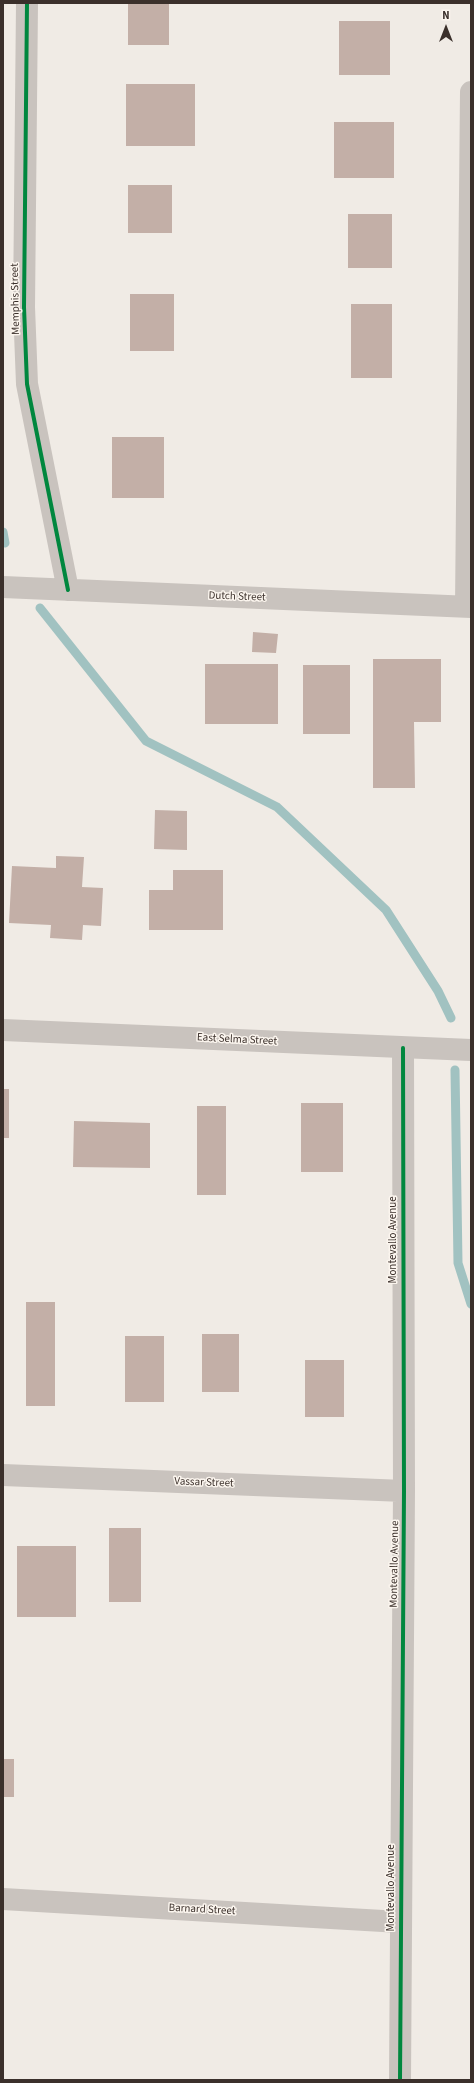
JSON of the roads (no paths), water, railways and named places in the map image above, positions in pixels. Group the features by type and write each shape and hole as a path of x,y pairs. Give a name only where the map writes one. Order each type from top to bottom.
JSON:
{"street":[{"name":"Memphis Street","path":"27,3 24,307 27,384 68,590"},
{"path":"469,607 471,92"},
{"name":"Dutch Street","path":"3,587 469,607"},
{"name":"East Selma Street","path":"3,1030 471,1050"},
{"name":"Montevallo Avenue","path":"400,2080 404,1491 402,1048"},
{"name":"Vassar Street","path":"3,1475 404,1491"},
{"name":"Barnard Street","path":"3,1899 400,1922"}],"waterway":[{"path":"3,532 5,543"},
{"path":"40,608 146,741 277,807 386,910 438,991 451,1018"},
{"path":"455,1070 458,1263 471,1304"}]}
